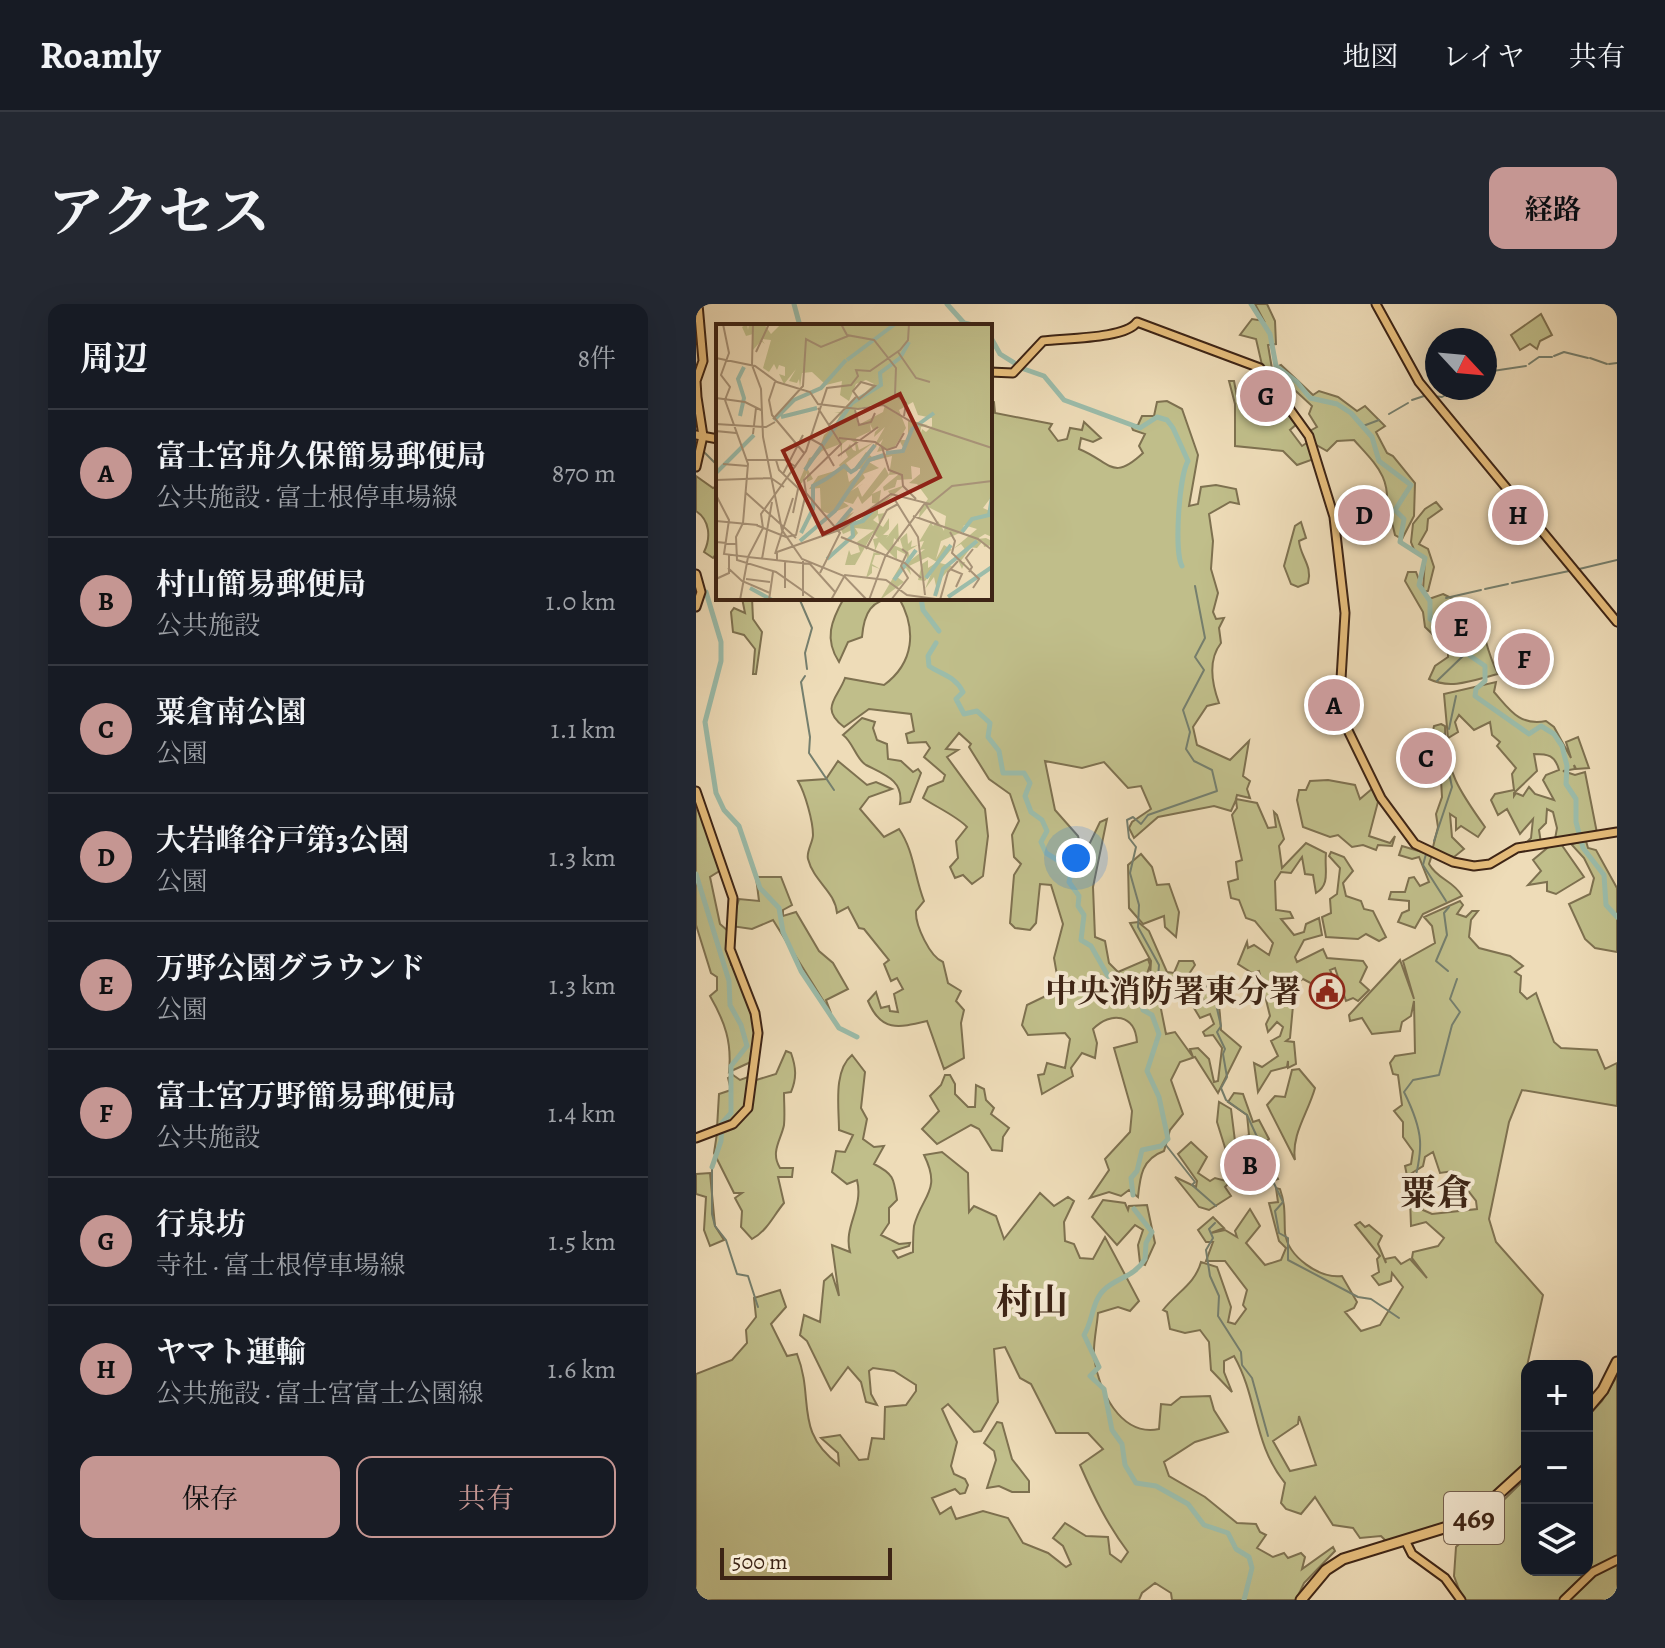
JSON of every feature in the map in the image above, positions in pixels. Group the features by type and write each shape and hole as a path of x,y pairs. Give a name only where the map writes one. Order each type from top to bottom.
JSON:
{"highway":[{"path":"1593,1402 1603,1390 1617,1362"},
{"name":"469","path":"1301,1600 1317,1578 1343,1559 1470,1520 1521,1473"}],"main road":[{"path":"696,467 700,436 696,381 703,361 698,304"},
{"path":"1376,304 1413,374 1617,622"},
{"path":"992,372 1010,374 1043,341 1084,338 1126,330 1137,322 1260,368 1309,436 1332,506 1346,619 1339,712 1385,805 1415,844 1461,865 1486,865 1517,848 1617,832"},
{"path":"696,574 701,591 696,607"},
{"path":"696,791 733,898 730,949 758,1027 750,1102 740,1119 723,1129 696,1138"},
{"path":"1405,1540 1412,1554 1445,1578 1461,1600"},
{"path":"1564,1600 1593,1572 1617,1560"}],"shaded area":[{"path":"1255,304 1267,304 1275,321 1276,344 1268,345 1272,369 1265,378 1256,339 1240,335 1252,319 1264,321"},
{"path":"1541,314 1552,335 1540,341 1537,349 1530,344 1520,350 1511,335"},
{"path":"1281,365 1313,395 1319,391 1338,397 1357,411 1365,406 1385,426 1376,432 1387,453 1415,483 1414,516 1402,539 1395,535 1391,518 1386,516 1387,491 1376,465 1354,440 1337,441 1327,451 1313,443 1308,432 1317,427 1309,414 1312,406 1272,369"},
{"path":"1229,381 1234,381 1239,407 1246,413 1249,404 1268,411 1280,400 1298,423 1290,430 1302,446 1308,442 1314,459 1297,465 1283,451 1235,446 1235,404"},
{"path":"1167,401 1182,409 1198,455 1189,506 1198,504 1201,487 1216,485 1236,489 1239,504 1230,502 1209,514 1213,541 1211,569 1218,593 1213,612 1216,619 1224,618 1219,628 1221,643 1212,665 1219,703 1207,706 1193,727 1197,745 1230,760 1249,741 1243,776 1250,781 1247,789 1250,798 1237,795 1236,799 1257,803 1268,828 1276,827 1274,812 1277,815 1284,839 1279,846 1282,868 1306,843 1326,853 1324,885 1316,893 1313,875 1305,874 1302,857 1291,873 1281,872 1275,881 1276,910 1290,912 1293,918 1281,919 1294,935 1304,932 1306,924 1319,918 1322,935 1304,940 1295,957 1297,962 1323,949 1327,958 1363,961 1367,967 1360,982 1369,990 1358,1001 1353,998 1346,1001 1335,968 1330,970 1335,981 1318,987 1303,979 1295,984 1290,1038 1286,1041 1294,1042 1296,1064 1288,1068 1288,1061 1287,1067 1271,1071 1258,1092 1254,1063 1262,1067 1278,1056 1271,1041 1280,1036 1283,1027 1277,1022 1268,1032 1266,1024 1270,1016 1259,971 1252,973 1238,964 1247,942 1248,948 1254,945 1269,955 1273,943 1255,921 1246,918 1239,900 1231,898 1228,882 1238,879 1236,862 1242,860 1232,815 1237,808 1236,800 1231,811 1214,806 1158,817 1134,838 1129,828 1132,822 1151,809 1141,786 1128,788 1104,762 1082,768 1045,761 1055,810 1078,836 1081,847 1088,847 1100,822 1107,819 1093,887 1095,937 1105,941 1109,963 1118,972 1148,959 1150,965 1146,977 1159,999 1166,1034 1175,1032 1193,1057 1190,1049 1198,1048 1209,1059 1214,1082 1218,1081 1222,1048 1213,1035 1205,1036 1203,1032 1214,1024 1210,1014 1200,1018 1194,1008 1205,1004 1199,989 1178,976 1163,987 1163,999 1150,977 1151,961 1130,923 1138,922 1149,931 1167,972 1174,973 1179,961 1193,961 1195,965 1189,974 1215,996 1221,1030 1241,1047 1218,1093 1195,1057 1180,1062 1171,1080 1183,1114 1170,1130 1164,1151 1151,1159 1144,1169 1138,1197 1129,1190 1121,1196 1109,1192 1090,1198 1109,1170 1105,1159 1130,1132 1132,1111 1114,1048 1137,1042 1132,1026 1121,1018 1100,1023 1093,1029 1097,1043 1095,1058 1082,1053 1071,1068 1073,1076 1042,1094 1038,1075 1044,1074 1047,1063 1065,1068 1070,1039 1065,1033 1028,1035 1022,1025 1027,1005 1054,992 1057,975 1054,958 1063,924 1051,885 1040,884 1036,923 1030,930 1015,928 1010,923 1014,875 1021,864 1014,857 1012,835 1019,821 1010,794 989,779 969,747 971,744 959,733 946,749 958,750 947,757 985,809 988,836 983,876 972,884 963,875 955,878 950,867 958,858 956,841 967,827 923,798 928,787 943,781 945,775 924,757 930,748 926,742 908,743 906,734 914,731 911,714 869,709 844,727 833,714 832,703 845,678 884,685 902,667 910,645 905,610 900,600 992,600 992,402 995,413 1052,424 1049,429 1058,441 1067,439 1070,428 1082,430 1084,422 1101,438 1093,442 1081,438 1079,449 1118,468 1133,462 1143,453 1139,446 1145,434 1133,430 1131,425 1138,425 1142,416 1154,416 1157,402"},
{"path":"696,476 713,488 716,486 716,554 713,558 704,552 708,530 704,519 696,511"},
{"path":"1436,502 1442,509 1428,519 1427,530 1419,544 1428,549 1434,567 1428,591 1423,592 1429,599 1443,594 1470,610 1481,626 1498,674 1463,683 1446,684 1429,679 1435,666 1448,657 1448,649 1425,627 1423,612 1405,581 1408,572 1416,572 1423,590 1425,559 1415,552 1411,542 1413,524 1425,509"},
{"path":"1301,522 1306,538 1299,541 1309,577 1308,583 1298,587 1291,584 1284,566 1295,526"},
{"path":"742,600 752,600 753,619 762,632 756,674 753,674 755,649 744,635 733,632 731,612 734,608 745,613"},
{"path":"843,600 884,600 870,609 862,637 848,642 839,662 831,638 836,614"},
{"path":"1496,682 1494,692 1510,710 1522,719 1546,721 1554,727 1571,758 1566,742 1578,737 1589,768 1576,769 1574,765 1575,769 1563,771 1575,775 1585,772 1597,833 1555,839 1557,828 1553,812 1547,809 1546,823 1539,830 1541,843 1524,845 1531,838 1533,819 1520,834 1507,809 1498,815 1491,800 1495,794 1514,790 1512,774 1516,768 1497,746 1500,742 1492,735 1490,722 1474,730 1459,715 1455,722 1458,732 1448,738 1444,694","holes":["1534,754 1547,755 1557,765 1559,770 1546,775 1543,780 1554,800 1535,794 1529,787 1523,796 1516,793 1514,796 1514,793 1537,771"]},
{"path":"862,718 875,722 873,728 877,740 887,744 888,759 901,761 913,772 918,769 921,773 910,802 900,804 899,789 895,783 866,765 843,735"},
{"path":"1434,726 1445,726 1451,769 1468,803 1485,827 1478,837 1461,826 1456,830 1456,818 1450,814 1452,837 1464,849 1454,857 1432,851 1438,827 1436,814 1442,797 1440,762 1432,735"},
{"path":"838,761 867,785 876,782 892,789 869,797 860,809 884,837 899,829 904,837 924,901 916,911 921,932 933,954 943,962 948,983 961,991 956,1001 964,1010 961,1023 964,1058 944,1069 927,1021 892,1025 885,1023 873,1011 868,1001 876,992 881,1008 889,1006 890,1011 898,1012 894,994 903,989 897,978 891,981 884,964 889,960 864,929 859,928 848,907 837,913 808,859 813,829 798,781 826,779"},
{"path":"1328,780 1355,785 1360,799 1373,788 1379,798 1369,836 1390,843 1395,836 1392,846 1378,845 1376,850 1363,845 1352,847 1338,835 1330,837 1303,827 1297,800 1299,790 1306,790 1310,781"},
{"path":"696,796 721,870 710,877 720,924 728,931 731,965 735,966 757,1033 753,1061 729,1072 726,1032 710,996 717,990 717,977 711,973 696,925"},
{"path":"1586,841 1588,848 1596,850 1617,888 1617,952 1595,948 1585,939 1569,904 1590,894 1594,878 1584,858 1571,844"},
{"path":"1552,844 1561,844 1584,877 1556,894 1547,891 1547,882 1528,885 1541,871 1533,860"},
{"path":"1402,846 1432,855 1429,864 1462,896 1423,914 1415,928 1398,922 1402,913 1409,910 1409,901 1389,899 1391,892 1405,892 1409,878 1414,877 1420,886 1429,882 1419,857 1412,859 1399,855"},
{"path":"1331,852 1344,857 1353,871 1343,883 1346,896 1361,901 1364,909 1373,911 1386,937 1379,941 1366,934 1358,939 1326,937 1322,917 1331,913 1330,899 1337,894 1340,868 1329,856"},
{"path":"1141,854 1152,867 1157,885 1169,884 1179,912 1176,937 1165,927 1164,916 1143,924 1129,908 1128,865"},
{"path":"756,877 781,877 792,905 783,910 783,916 796,912 819,951 833,963 848,989 826,1000 831,1013 773,920 752,929 731,926 739,899 759,901"},
{"path":"1460,901 1463,905 1457,914 1466,917 1472,911 1478,911 1471,920 1469,937 1479,948 1510,956 1523,966 1515,972 1521,976 1520,992 1527,999 1536,993 1554,1042 1561,1048 1597,1050 1605,1069 1617,1063 1617,1106 1522,1090 1509,1122 1489,1219 1496,1242 1543,1295 1528,1360 1521,1360 1521,1474 1479,1514 1387,1542 1381,1536 1360,1538 1353,1528 1333,1525 1315,1497 1301,1514 1286,1509 1281,1503 1285,1483 1267,1453 1248,1388 1234,1356 1224,1361 1224,1372 1232,1392 1211,1370 1209,1342 1200,1330 1185,1333 1170,1329 1167,1312 1163,1310 1190,1282 1201,1262 1217,1267 1231,1307 1228,1322 1235,1324 1246,1309 1243,1305 1247,1290 1225,1261 1206,1261 1213,1242 1206,1242 1198,1230 1213,1217 1224,1228 1211,1233 1225,1230 1237,1237 1235,1231 1250,1209 1260,1226 1246,1243 1265,1265 1281,1260 1286,1248 1279,1241 1269,1203 1278,1202 1276,1188 1282,1195 1287,1242 1306,1265 1324,1274 1342,1276 1357,1302 1354,1308 1345,1312 1361,1331 1380,1325 1403,1287 1392,1273 1391,1281 1379,1285 1372,1276 1379,1272 1377,1259 1380,1256 1355,1225 1360,1222 1365,1227 1369,1225 1382,1236 1378,1244 1386,1263 1385,1259 1395,1257 1401,1264 1410,1259 1427,1278 1412,1258 1413,1252 1438,1246 1444,1238 1426,1222 1411,1226 1410,1199 1423,1201 1423,1210 1432,1214 1477,1209 1476,1201 1453,1171 1440,1173 1433,1152 1425,1157 1423,1166 1407,1176 1405,1166 1411,1164 1413,1151 1403,1137 1403,1122 1394,1111 1402,1105 1398,1075 1393,1074 1390,1063 1395,1056 1415,1053 1414,1001 1411,1016 1402,1022 1400,1031 1372,1034 1362,1018 1350,1021 1349,1015 1400,960 1414,999 1403,961 1435,943 1432,926 1424,917","holes":["1299,1416 1316,1465 1290,1471 1273,1441 1298,1424"]},
{"path":"786,1051 791,1053 795,1077 791,1092 784,1093 784,1125 776,1157 780,1168 793,1168 792,1177 778,1177 784,1203 766,1227 752,1239 741,1227 742,1211 735,1198 742,1193 734,1193 714,1153 717,1133 751,1106 756,1080 776,1074"},
{"path":"852,1055 865,1072 861,1108 867,1119 863,1139 874,1147 884,1146 874,1164 892,1178 897,1200 889,1208 889,1223 881,1235 899,1244 910,1243 893,1251 898,1258 913,1252 914,1226 931,1185 924,1155 942,1152 968,1173 969,1212 974,1206 996,1216 1004,1239 1040,1193 1054,1206 1068,1197 1074,1201 1064,1222 1065,1241 1074,1244 1080,1258 1093,1259 1105,1237 1139,1301 1130,1311 1118,1307 1098,1313 1094,1357 1106,1396 1122,1418 1145,1430 1159,1429 1161,1404 1171,1405 1181,1397 1210,1396 1214,1410 1228,1432 1195,1442 1164,1462 1169,1476 1205,1497 1237,1523 1256,1524 1260,1532 1266,1535 1257,1548 1273,1557 1284,1553 1288,1558 1301,1553 1305,1557 1302,1569 1333,1547 1335,1551 1304,1583 1296,1600 1172,1600 1171,1593 1155,1583 1142,1593 1139,1600 696,1600 696,1374 732,1360 747,1343 746,1330 756,1317 754,1298 780,1290 786,1307 771,1324 787,1356 797,1354 810,1427 825,1452 839,1465 838,1453 821,1438 840,1435 859,1460 868,1459 872,1438 884,1439 885,1407 906,1405 916,1391 916,1385 894,1371 873,1368 869,1371 871,1394 877,1405 866,1402 861,1382 848,1367 831,1390 807,1341 800,1335 804,1315 820,1322 824,1281 832,1274 839,1296 832,1245 850,1252 849,1234 858,1199 857,1180 847,1184 832,1172 836,1151 845,1152 853,1135 839,1130 838,1090 846,1062","holes":["1005,1347 1020,1378 1031,1384 1056,1433 1088,1433 1103,1449 1080,1465 1101,1510 1128,1552 1121,1562 1110,1554 1108,1537 1086,1536 1065,1523 1053,1538 1063,1546 1071,1564 1066,1567 1048,1553 1023,1543 1008,1518 983,1511 956,1519 951,1507 940,1514 932,1498 955,1489 960,1494 965,1493 968,1485 965,1479 954,1474 951,1466 957,1442 942,1409 948,1404 974,1432 981,1431 998,1402 994,1349"]},
{"path":"1299,1069 1315,1088 1295,1142 1295,1160 1267,1105 1275,1096 1285,1097 1292,1070"},
{"path":"733,1075 740,1080 751,1076 746,1103 734,1119 717,1128 719,1094 731,1090 728,1078"},
{"path":"945,1075 950,1075 955,1084 955,1094 968,1107 975,1107 976,1085 984,1089 986,1100 994,1108 991,1114 1009,1128 1003,1137 1002,1151 992,1150 979,1129 971,1125 937,1144 922,1129 939,1111 930,1096 941,1085"},
{"path":"1234,1093 1243,1094 1253,1122 1259,1120 1269,1139 1261,1145 1278,1179 1268,1183 1255,1163 1227,1154 1217,1122 1219,1102 1231,1109 1235,1141 1249,1135 1247,1115 1228,1102"},
{"path":"1191,1142 1207,1157 1198,1173 1210,1181 1215,1178 1230,1182 1225,1187 1231,1196 1209,1210 1199,1207 1175,1177 1196,1187 1197,1181 1178,1154"},
{"path":"710,1173 715,1226 724,1240 710,1246 704,1230 706,1197 696,1194 696,1174"},
{"path":"1103,1200 1125,1203 1128,1210 1129,1206 1147,1205 1155,1243 1145,1265 1140,1263 1138,1245 1143,1230 1135,1225 1117,1245 1092,1217"},
{"path":"1617,1376 1617,1600 1463,1600 1454,1576 1456,1547 1521,1483 1521,1576 1593,1576 1593,1411"},
{"path":"997,1422 1002,1423 1012,1459 1029,1481 1029,1492 1012,1492 999,1486 987,1488 996,1460 994,1451 984,1443"}],"waterway":[{"path":"794,304 799,324"},
{"path":"947,304 964,323 969,324"},
{"path":"1251,304 1270,334 1276,366 1297,382 1310,398 1337,404 1351,413 1372,437 1379,461 1411,485 1395,510 1404,519 1400,542 1425,558 1419,585 1430,601 1430,619 1455,637 1469,655 1485,666 1485,681 1476,689 1475,696 1529,734 1541,726 1554,734 1562,746 1567,766 1566,784 1576,799 1576,822 1583,848 1604,875 1606,905 1617,917"},
{"path":"992,340 1000,354 1024,369 1044,376 1064,400 1140,428 1157,417 1167,420 1188,461 1179,514 1178,546 1182,566"},
{"path":"1554,356 1564,352 1588,358"},
{"path":"1529,364 1539,357 1552,357"},
{"path":"1590,358 1607,364"},
{"path":"1609,364 1617,363"},
{"path":"1497,370 1526,366"},
{"path":"1412,400 1425,396"},
{"path":"1389,414 1408,403"},
{"path":"1363,426 1379,420"},
{"path":"702,450 716,464"},
{"path":"1575,570 1617,560"},
{"path":"1512,583 1569,571"},
{"path":"1485,589 1508,584"},
{"path":"1195,586 1205,638 1195,657 1204,670 1183,710 1190,732 1186,749 1194,761 1212,770 1217,791 1148,815 1141,824 1133,817 1127,820 1129,838 1136,847 1130,873 1139,905 1138,927 1159,965 1158,977 1170,981 1174,977 1191,977 1213,991 1221,1026 1217,1032 1225,1049 1227,1077 1221,1088 1226,1100 1247,1115 1269,1163 1268,1171 1283,1202 1275,1211 1279,1233 1288,1238 1288,1260 1358,1297 1371,1299 1399,1318"},
{"path":"696,590 706,592 721,642 721,661 705,722 716,793 724,810 739,826 760,888 779,908 783,932 801,971 839,1028 857,1037"},
{"path":"1446,598 1481,590"},
{"path":"800,600 812,628 805,653 807,669"},
{"path":"921,600 923,610 939,631"},
{"path":"936,643 928,656 929,666 960,687 963,692 956,699 964,714 977,711 990,723 988,737 999,751 1003,773 1024,773 1030,783 1025,796 1031,812 1042,820 1047,831 1041,842 1046,853 1072,869 1069,882 1079,896 1078,906 1084,915 1081,940 1091,946 1112,983 1138,991 1143,1010 1152,1015 1159,1034 1147,1071 1159,1097 1168,1139 1161,1146 1142,1150 1137,1171 1131,1178 1133,1195"},
{"path":"1437,681 1464,655"},
{"path":"805,676 801,682 810,737 809,753 834,790"},
{"path":"1449,729 1456,696"},
{"path":"1434,841 1452,787 1442,740 1444,734"},
{"path":"1426,854 1423,865 1446,901"},
{"path":"696,874 729,981 730,1005 741,1025 747,1046 731,1066 731,1113 722,1123 721,1141 712,1167"},
{"path":"1448,971 1436,961 1447,935 1444,913 1449,907"},
{"path":"1412,1191 1419,1163 1420,1140 1404,1092 1413,1080 1439,1075 1452,1025 1460,1012 1450,999 1457,979"},
{"path":"1165,1144 1195,1182 1192,1185 1216,1206"},
{"path":"712,1167 715,1226 726,1240 737,1274 748,1276 758,1307"},
{"path":"1134,1209 1152,1232 1146,1243 1145,1259 1136,1270 1105,1289 1098,1299 1084,1335 1099,1367 1090,1376 1104,1389 1112,1430 1122,1444 1125,1465 1136,1483 1156,1486 1188,1504 1204,1525 1228,1533 1236,1549 1249,1557 1252,1568 1244,1600"},
{"path":"1215,1223 1209,1229 1213,1238 1206,1250 1210,1276 1219,1296 1218,1316 1241,1352 1242,1365 1252,1378 1268,1436"}],"place":[{"name":"行泉坊","path":"1266,396"},
{"name":"大岩峰谷戸第3公園","path":"1364,515"},
{"name":"ヤマト運輸","path":"1518,515"},
{"name":"万野公園グラウンド","path":"1461,627"},
{"name":"富士宮万野簡易郵便局","path":"1524,659"},
{"name":"富士宮舟久保簡易郵便局","path":"1334,705"},
{"name":"粟倉南公園","path":"1426,758"},
{"name":"中央消防署東分署","path":"1327,991"},
{"name":"村山簡易郵便局","path":"1250,1165"}],"district":[{"name":"粟倉","path":"1436,1192"},
{"name":"村山","path":"1032,1301"}]}
